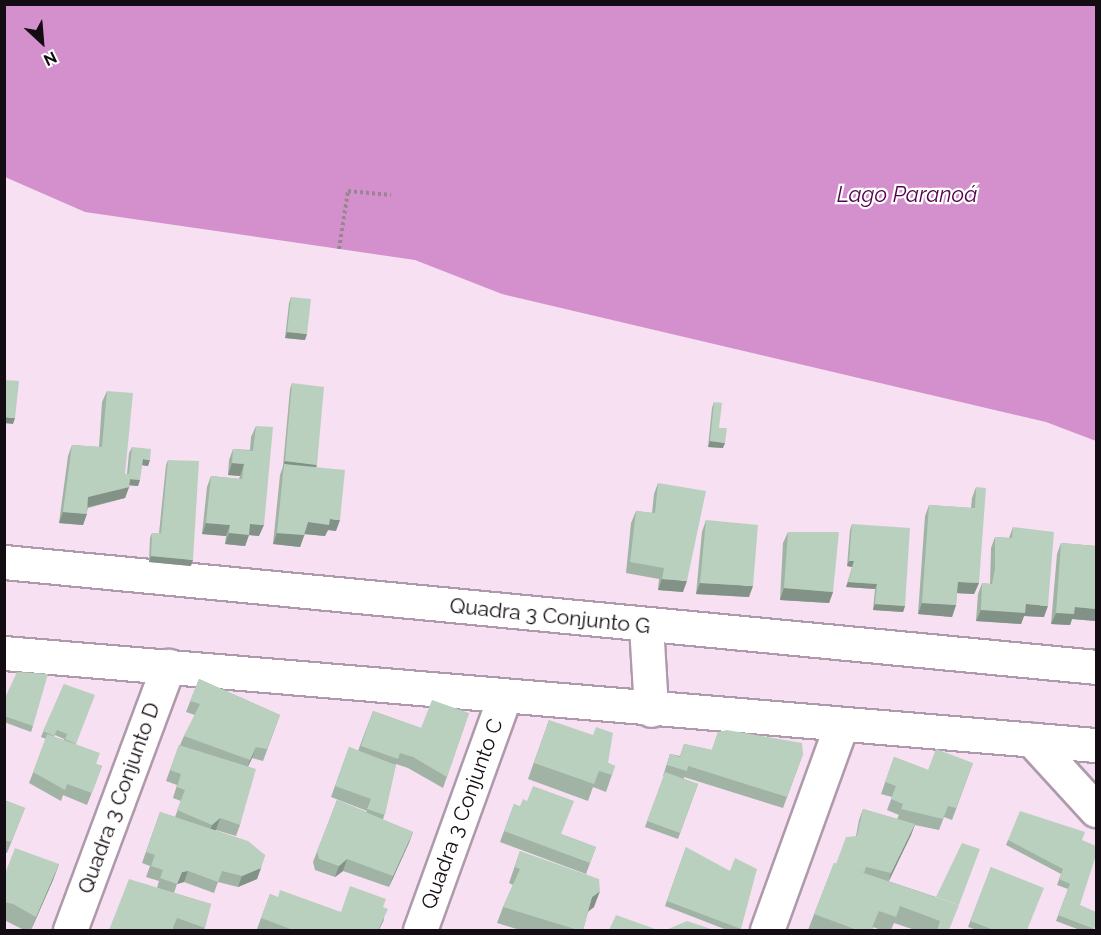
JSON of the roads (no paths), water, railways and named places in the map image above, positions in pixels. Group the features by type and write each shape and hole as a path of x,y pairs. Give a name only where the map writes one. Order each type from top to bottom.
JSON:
{"street":[{"name":"Quadra 3 Conjunto G","path":"4,562 1096,667"},
{"path":"646,625 651,710"},
{"path":"4,653 504,698 1096,745"},
{"name":"Quadra 3 Conjunto D","path":"70,930 168,666"},
{"name":"Quadra 3 Conjunto C","path":"420,930 504,698"},
{"path":"767,930 841,726"},
{"path":"1032,740 1096,810"}],"water":[{"name":"Lago Paranoá","path":"5,4 1096,5 1096,441 1046,422 502,294 415,260 85,212 5,177"}]}
